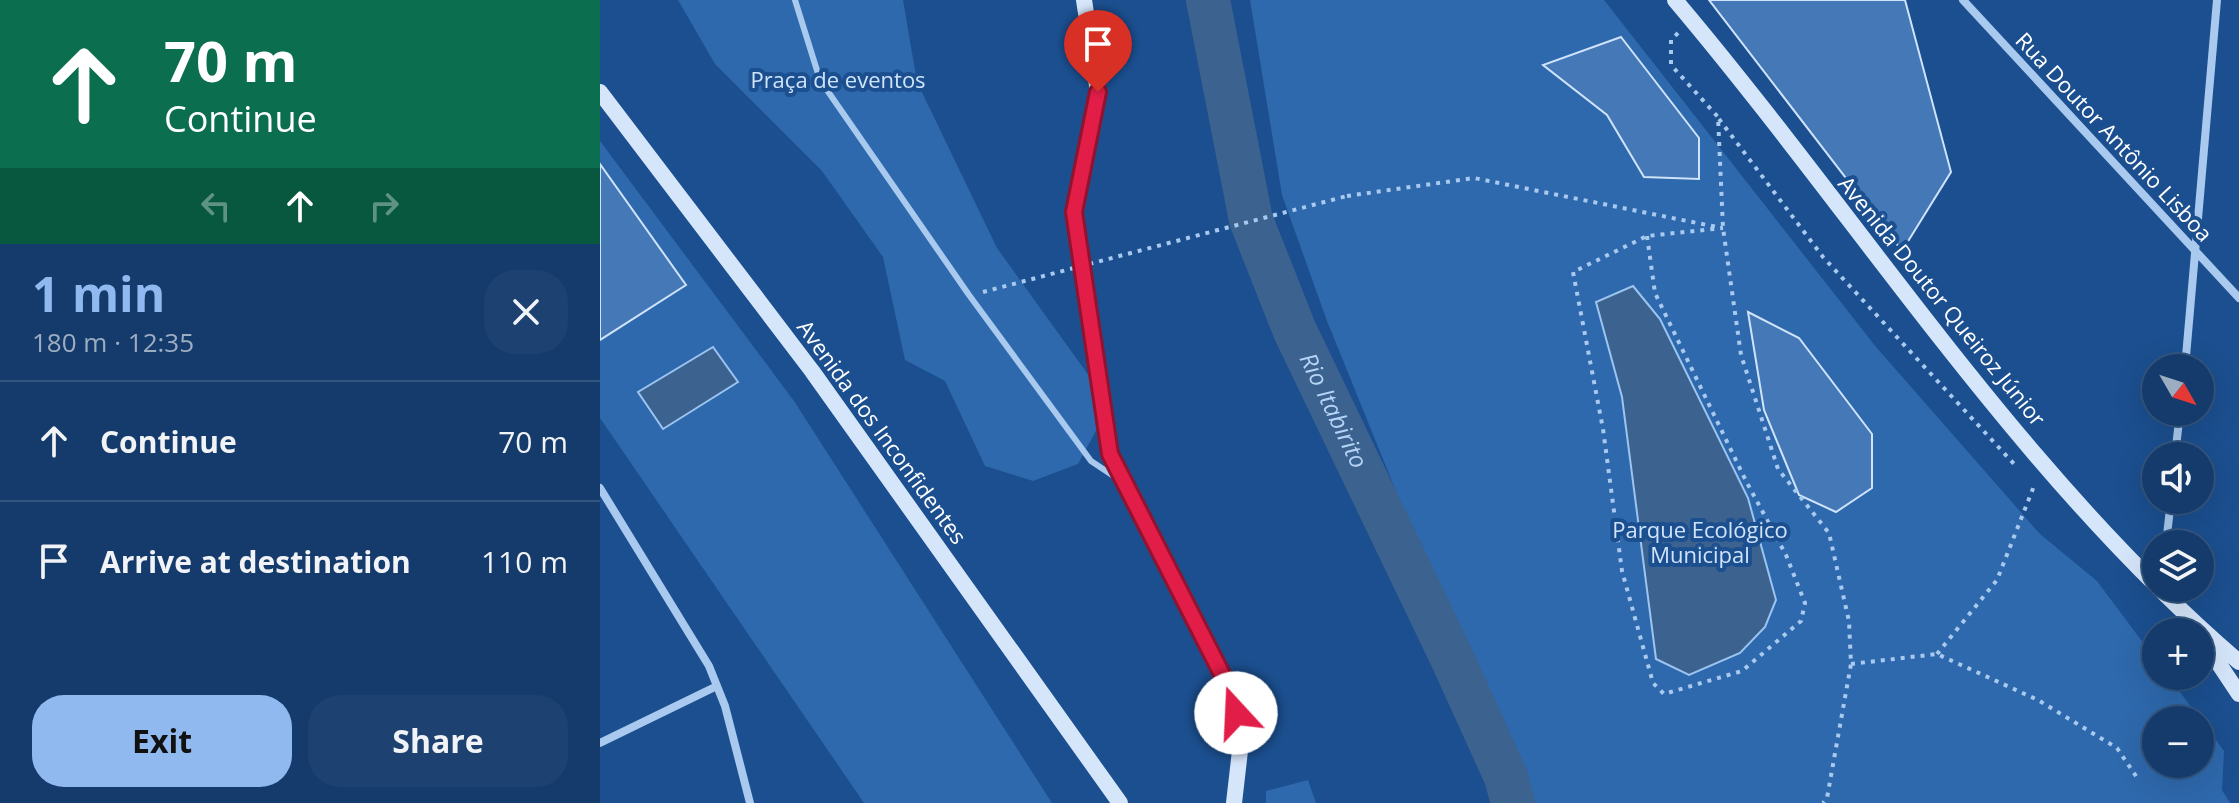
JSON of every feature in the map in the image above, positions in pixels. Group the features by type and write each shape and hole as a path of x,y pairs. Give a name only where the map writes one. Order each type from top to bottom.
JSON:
{"main road":[{"path":"1084,0 1098,92 1074,212 1110,454 1121,481 1227,684 1241,742 1234,803"},
{"name":"Avenida Doutor Queiroz Júnior","path":"1675,0 2061,484 2142,570"},
{"name":"Avenida dos Inconfidentes","path":"600,92 812,371 1120,803"},
{"name":"Avenida Doutor Queiroz Júnior","path":"2171,602 2185,618"},
{"name":"Avenida Doutor Queiroz Júnior","path":"2214,643 2239,662"},
{"name":"Avenida Doutor Queiroz Júnior","path":"2214,657 2239,694"}],"street":[{"name":"Rua Doutor Antônio Lisboa","path":"1963,0 2239,298"},
{"path":"2187,354 2198,253 2217,0"},
{"path":"600,488 696,643 717,686 750,803"},
{"path":"600,743 717,686"}],"lane":[{"path":"795,0 820,80 969,295 1091,461 1121,481"}],"path":[{"path":"1691,19 1671,40 1671,65 1718,117 1823,257 2017,468"},
{"path":"1718,117 1723,228 1741,355 1778,469 1829,533 1849,621 1851,664 1827,798 1823,803"},
{"path":"983,292 1347,196 1474,178 1723,228"},
{"path":"1647,236 1655,293 1746,481 1786,555 1805,603 1801,621 1742,671 1664,694 1653,683 1622,571 1603,429 1573,272 1647,236 1723,228"},
{"path":"1937,654 1997,580 2036,488 2027,478"},
{"path":"1851,664 1937,654 2038,700 2117,748 2138,779"}],"green space":[{"name":"Praça de eventos","path":"678,0 903,0 917,82 997,248 1110,405 1078,464 1033,481 985,466 945,381 905,360 883,257 822,171 715,64"},
{"name":"Parque Ecológico Municipal","path":"1250,0 1604,0 1876,347 2040,534 2097,581 2142,641 2142,690 2178,690 2190,706 2142,706 2142,778 2214,778 2214,738 2224,751 2222,790 2230,803 1526,803 1518,772 1428,570 1327,321 1282,195"},
{"path":"600,141 794,401 1052,803 864,803 600,418"},
{"path":"1308,780 1316,803 1266,803 1266,791"}],"shaded area":[{"path":"1633,286 1660,319 1748,498 1776,600 1765,627 1740,653 1689,675 1656,659 1622,397 1596,302"},
{"path":"713,347 738,382 663,429 638,392"}],"building":[{"path":"1709,0 1905,0 1951,172 1902,251"},
{"path":"1621,37 1699,138 1699,179 1644,177 1607,115 1543,65"},
{"path":"600,164 686,285 600,340"},
{"path":"1748,312 1799,338 1872,434 1872,488 1836,512 1799,495 1764,410"}],"waterway":[{"name":"Rio Itabirito","path":"1208,0 1251,220 1295,331 1452,658 1506,777 1513,803"}],"route":[{"path":"1098,92 1074,212 1110,454 1121,481 1227,684 1236,713"}]}
